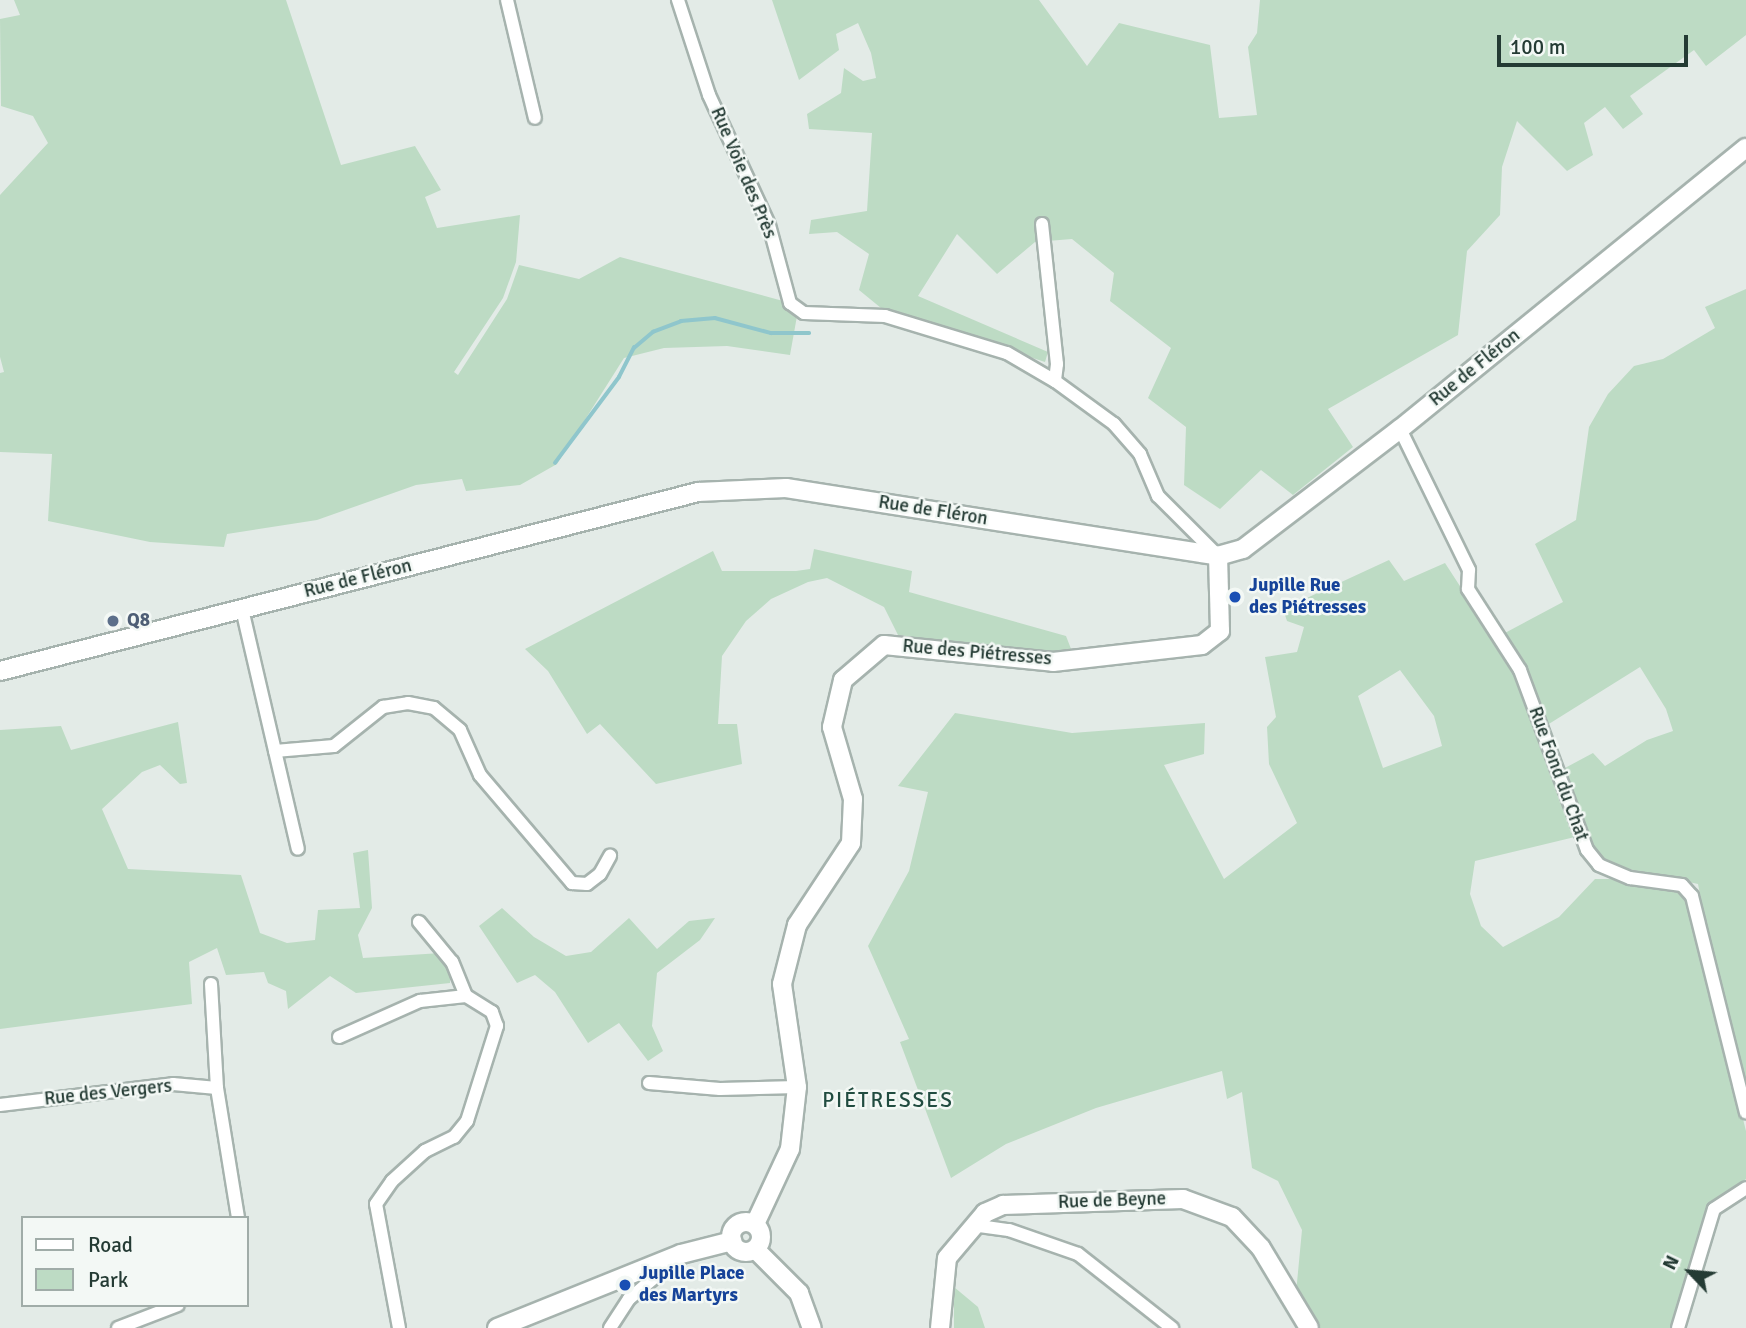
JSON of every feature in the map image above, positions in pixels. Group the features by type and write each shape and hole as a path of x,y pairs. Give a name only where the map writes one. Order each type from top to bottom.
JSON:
{"street":[{"path":"507,0 515,23 535,118"},
{"name":"Rue Voie des Près","path":"677,0 709,95 769,225 790,303 804,313 884,316 1007,353 1055,380 1114,424 1140,454 1158,495 1218,556"},
{"name":"Rue de Fléron","path":"0,671 698,492 786,488 1218,556 1243,549 1400,429 1746,148"},
{"path":"1042,224 1056,351 1055,380"},
{"name":"Rue Fond du Chat","path":"1400,429 1469,570 1468,589 1520,670 1587,850 1599,865 1613,872 1630,878 1682,885 1692,896 1746,1112"},
{"name":"Rue des Piétresses","path":"755,1224 790,1149 797,1087 782,984 797,925 851,843 853,799 832,727 843,680 884,645 1053,662 1202,645 1220,631 1218,556"},
{"path":"242,609 298,849"},
{"path":"275,751 334,746 383,707 408,703 434,708 460,730 480,775 572,883 587,884 600,874 610,856"},
{"path":"399,1328 376,1204 400,1173 425,1151 454,1137 467,1121 497,1026 492,1012 466,996 452,962 419,922"},
{"path":"211,984 217,1088 238,1216"},
{"path":"339,1037 421,1001 466,996"},
{"path":"649,1083 720,1089 797,1087"},
{"name":"Rue des Vergers","path":"0,1105 173,1084 217,1088"},
{"path":"1678,1328 1714,1209 1746,1188"},
{"name":"Rue de Beyne","path":"940,1328 947,1258 972,1225 1003,1205 1183,1199 1232,1217 1261,1248 1309,1328"},
{"path":"737,1224 755,1224 761,1231 756,1250 749,1253 735,1250 732,1241 737,1224"},
{"path":"972,1225 1009,1230 1078,1254 1172,1328"},
{"path":"497,1328 681,1254 732,1241"},
{"path":"756,1250 799,1293 812,1328"},
{"path":"610,1328 629,1299 681,1254"},
{"path":"118,1328 173,1307"}],"green space":[{"path":"14,0 286,0 341,165 415,146 441,190 425,197 437,228 520,215 516,262 503,298 454,372 458,375 507,299 519,265 579,279 620,257 783,301 797,316 790,355 727,346 664,348 624,358 557,464 520,485 466,491 462,479 416,485 317,520 227,534 224,547 150,542 48,521 52,454 0,452 0,373 4,372 0,357 0,195 48,143 33,116 1,106 0,19 20,15"},
{"path":"772,0 1039,0 1087,66 1119,23 1210,45 1219,118 1257,115 1248,47 1257,33 1260,0 1746,0 1746,35 1706,66 1694,50 1630,96 1643,114 1623,129 1605,107 1584,123 1593,155 1567,171 1517,121 1502,167 1500,215 1467,251 1458,335 1328,409 1353,447 1293,495 1261,470 1220,509 1184,485 1186,427 1148,398 1171,348 1110,301 1114,273 1072,239 1035,242 997,274 957,234 918,296 1048,352 1045,362 881,308 859,290 869,254 837,232 809,234 811,220 867,211 872,133 809,129 807,114 841,93 844,68 863,81 876,78 871,53 858,23 836,34 839,50 799,80"},
{"path":"1746,289 1746,1090 1722,1008 1698,884 1619,867 1602,859 1584,830 1565,768 1593,753 1605,766 1647,740 1673,731 1666,709 1640,667 1544,727 1503,634 1563,602 1535,544 1576,520 1589,427 1608,394 1634,366 1663,359 1715,328 1705,307"},
{"path":"814,549 912,571 909,592 1066,636 1073,654 1028,653 898,635 884,607 827,578 808,582 771,599 746,621 722,656 718,724 737,724 742,764 656,784 600,724 587,734 548,671 525,649 713,551 722,571 796,571 810,569"},
{"path":"1389,560 1404,581 1445,563 1515,671 1579,836 1475,861 1470,894 1481,926 1503,947 1559,917 1595,879 1622,879 1679,892 1691,910 1746,1131 1746,1179 1705,1212 1671,1328 1316,1328 1296,1293 1302,1230 1278,1181 1252,1168 1242,1092 1227,1099 1222,1071 1096,1108 1006,1144 951,1178 900,1042 909,1039 868,946 909,871 928,792 898,786 955,713 1072,733 1205,723 1204,754 1164,765 1224,879 1297,823 1269,764 1267,727 1276,717 1265,657 1297,652 1304,627 1287,621 1283,609","holes":["1400,670 1434,716 1442,746 1383,768 1358,696"]},
{"path":"178,722 187,783 180,784 160,765 142,772 102,809 128,869 241,875 260,933 287,943 315,940 318,910 360,908 353,853 368,850 372,908 358,935 363,958 441,953 450,959 450,983 356,993 330,976 288,1009 286,991 268,983 264,972 226,975 217,948 189,962 192,1004 0,1029 0,730 61,726 71,750"},
{"path":"502,908 534,937 566,956 591,952 629,918 657,949 689,921 715,918 700,940 657,973 652,1026 663,1051 648,1061 619,1023 588,1043 555,992 535,975 517,983 479,926"},
{"path":"954,1287 978,1307 985,1328 954,1328"}],"waterway":[{"path":"555,463 619,377 634,348 653,332 681,321 715,318 771,333 809,333"}],"place":[{"name":"Jupille Rue des Piétresses","path":"1235,597"},
{"name":"Q8","path":"113,621"},
{"name":"Jupille Place des Martyrs","path":"625,1285"}],"district":[{"name":"PIÉTRESSES","path":"888,1100"}]}
